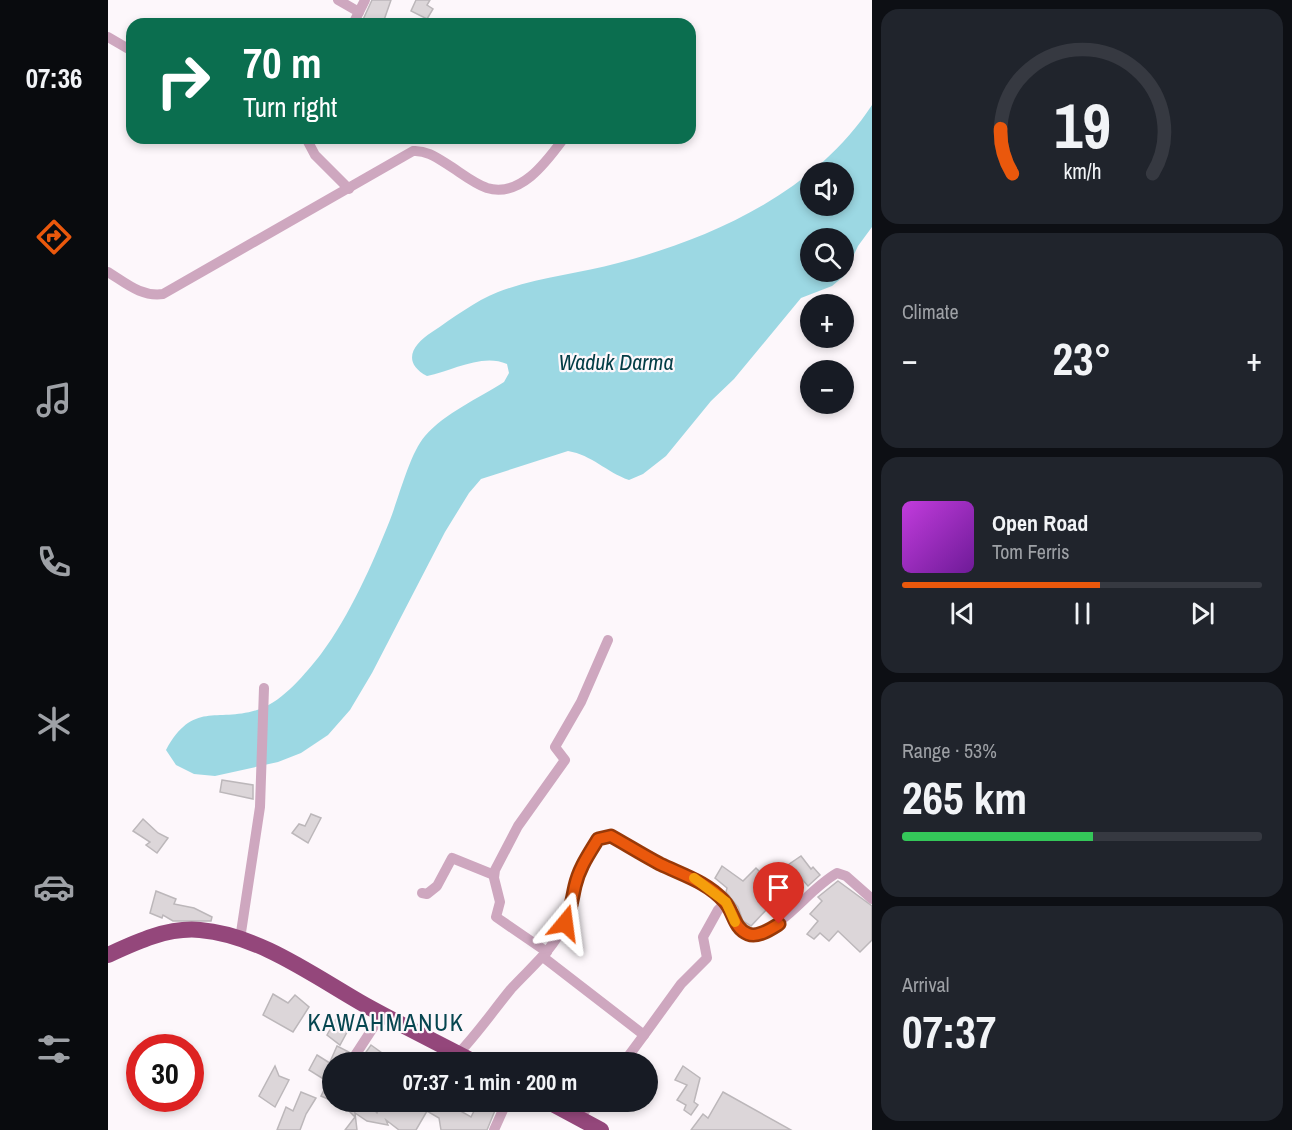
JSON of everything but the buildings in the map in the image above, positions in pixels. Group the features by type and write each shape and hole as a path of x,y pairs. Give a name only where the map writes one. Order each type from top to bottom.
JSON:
{"highway":[{"path":"108,955 169,932 198,929 240,939 276,954 454,1052"},
{"path":"567,1112 601,1130"}],"street":[{"path":"338,0 358,12"},
{"path":"356,18 364,0"},
{"path":"108,37 126,48"},
{"path":"309,144 315,154 349,189"},
{"path":"108,272 142,293 163,294 406,155 420,151 435,157 479,185 498,190 508,188 536,173 559,144"},
{"path":"608,640 581,702 555,747 565,760 518,826 494,875 500,899 496,917 644,1035"},
{"path":"240,939 256,838 262,777 264,688"},
{"path":"460,1052 559,936 571,911 575,885 582,864 598,839 603,836 611,836 705,885 726,902 737,926 752,935 767,931 779,924 804,899 837,873 846,876 872,899"},
{"path":"422,893 427,894 437,886 452,858 494,875"},
{"path":"631,1052 681,984 707,958 704,937 718,910 726,902"},
{"path":"357,1052 382,1014"},
{"path":"494,1130 502,1112"},
{"path":"579,1119 584,1112"}],"water":[{"name":"Waduk Darma","path":"872,105 872,227 854,255 854,228 800,228 800,282 837,282 811,294 800,294 800,299 734,379 711,401 666,456 643,474 629,480 584,456 568,451 481,479 469,493 445,532 372,673 350,710 328,735 301,753 278,762 215,776 194,774 176,765 166,750 176,734 187,724 208,716 232,715 260,709 277,700 294,686 332,639 360,589 383,537 414,453 425,436 442,420 504,382 509,373 507,364 487,361 467,364 427,376 419,371 412,359 415,348 425,337 464,310 498,292 654,253 726,225 760,207 800,180 800,216 854,216 854,162 822,162 849,135"}],"slow traffic":[{"path":"694,878 726,902 735,922"}],"district":[{"name":"KAWAHMANUK","path":"386,1022"}],"route":[{"path":"565,923 571,911 575,885 582,864 598,839 611,836 705,885 726,902 737,926 746,933 752,935 767,931 779,924"}]}
